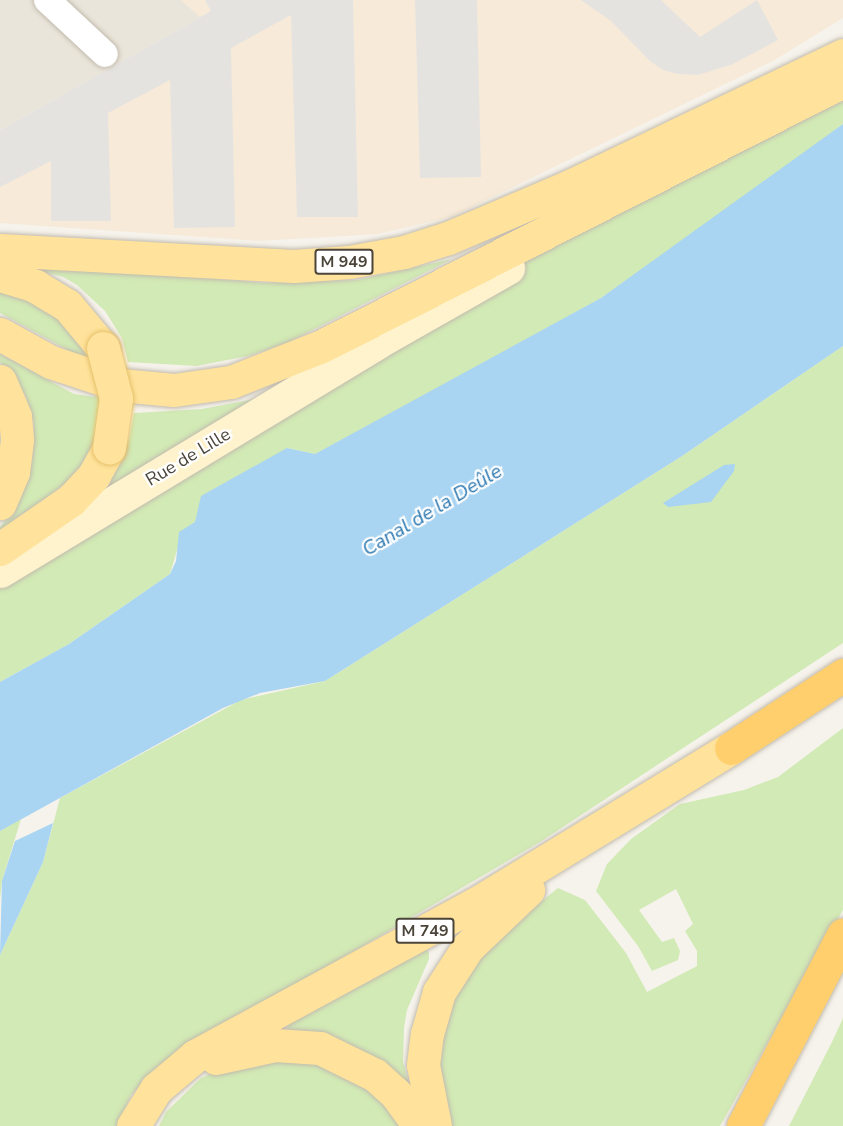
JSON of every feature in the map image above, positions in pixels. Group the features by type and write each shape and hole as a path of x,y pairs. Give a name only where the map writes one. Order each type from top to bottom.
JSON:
{"highway":[{"name":"M 749","path":"731,748 843,675"},
{"path":"743,1126 843,935"}],"main road":[{"name":"M 949","path":"0,250 294,266 349,262 404,252 448,238 570,186 843,55"},
{"path":"0,334 51,362 120,385 174,390 231,382 322,346 843,81"},
{"path":"0,275 35,286 67,305 103,348 116,398 108,448 94,475 71,500 0,549"},
{"path":"0,381 15,416 17,440 13,472 0,503"},
{"path":"435,1126 424,1082 424,1050 433,1010 452,967 486,927 526,892 731,748"},
{"name":"M 749","path":"133,1126 156,1089 195,1056 477,903 731,748"},
{"path":"146,1126 171,1089 193,1069 230,1054 292,1044 327,1050 375,1075 396,1094 419,1126"}],"street":[{"path":"47,0 105,54"},
{"name":"Rue de Lille","path":"0,571 376,342 691,160"},
{"path":"0,243 104,254"},
{"path":"750,1126 764,1089"}],"shaded area":[{"path":"0,0 181,0 201,17 0,130"},
{"path":"181,0 843,0 843,18 773,61 451,217 378,234 258,241 0,223 0,130 200,17"},
{"path":"205,0 353,0 358,217 297,217 291,15 231,48 235,227 174,228 170,80 108,113 111,221 51,221 51,161 0,187 0,130 211,11"},
{"path":"415,0 477,0 481,177 420,178"},
{"path":"581,0 661,0 700,37 757,0 778,40 733,64 698,75 678,74 663,70 650,61 611,21"}],"green space":[{"path":"843,93 843,124 726,212 601,298 470,372 315,454 287,448 195,522 180,540 170,574 69,644 0,682 0,571 523,259"},
{"path":"452,259 289,342 248,356 196,366 128,362 122,338 105,311 77,285 63,277 2,261 264,283 357,280"},
{"path":"0,285 67,320 95,360 81,357 0,313"},
{"path":"843,346 843,643 540,842 157,1067 131,1095 117,1126 0,1126 0,955 43,862 60,798 241,700 325,681 682,456"},
{"path":"0,354 74,394 104,398 100,431 84,469 0,533 0,527 15,507 32,461 34,423 25,394 0,362"},
{"path":"275,395 81,511 113,476 129,439 134,413 202,409"},
{"path":"843,728 843,910 720,1126 445,1126 434,1066 464,964 558,888 585,900 626,953 647,992 697,966 697,951 685,931 693,924 676,889 639,910 662,942 674,938 680,951 678,960 652,971 638,946 596,891 607,864 631,839 680,804 744,790 778,777"},
{"path":"21,819 2,881 0,899 0,831"},
{"path":"423,948 429,952 429,959 407,1010 404,1028 403,1062 412,1095 289,1033 287,1020"},
{"path":"843,1018 843,1126 789,1126 832,1042"},
{"path":"298,1056 348,1070 405,1126 159,1126 166,1112 201,1078 236,1062"}],"water":[{"name":"Canal de la Deûle","path":"843,124 843,346 682,456 325,681 260,693 223,708 0,831 0,682 69,644 170,574 176,561 179,532 195,522 201,496 287,448 315,454 601,298"},
{"path":"735,464 734,471 711,502 668,507 663,503 724,465"},
{"path":"53,823 43,862 0,955 2,881 15,841"}]}
